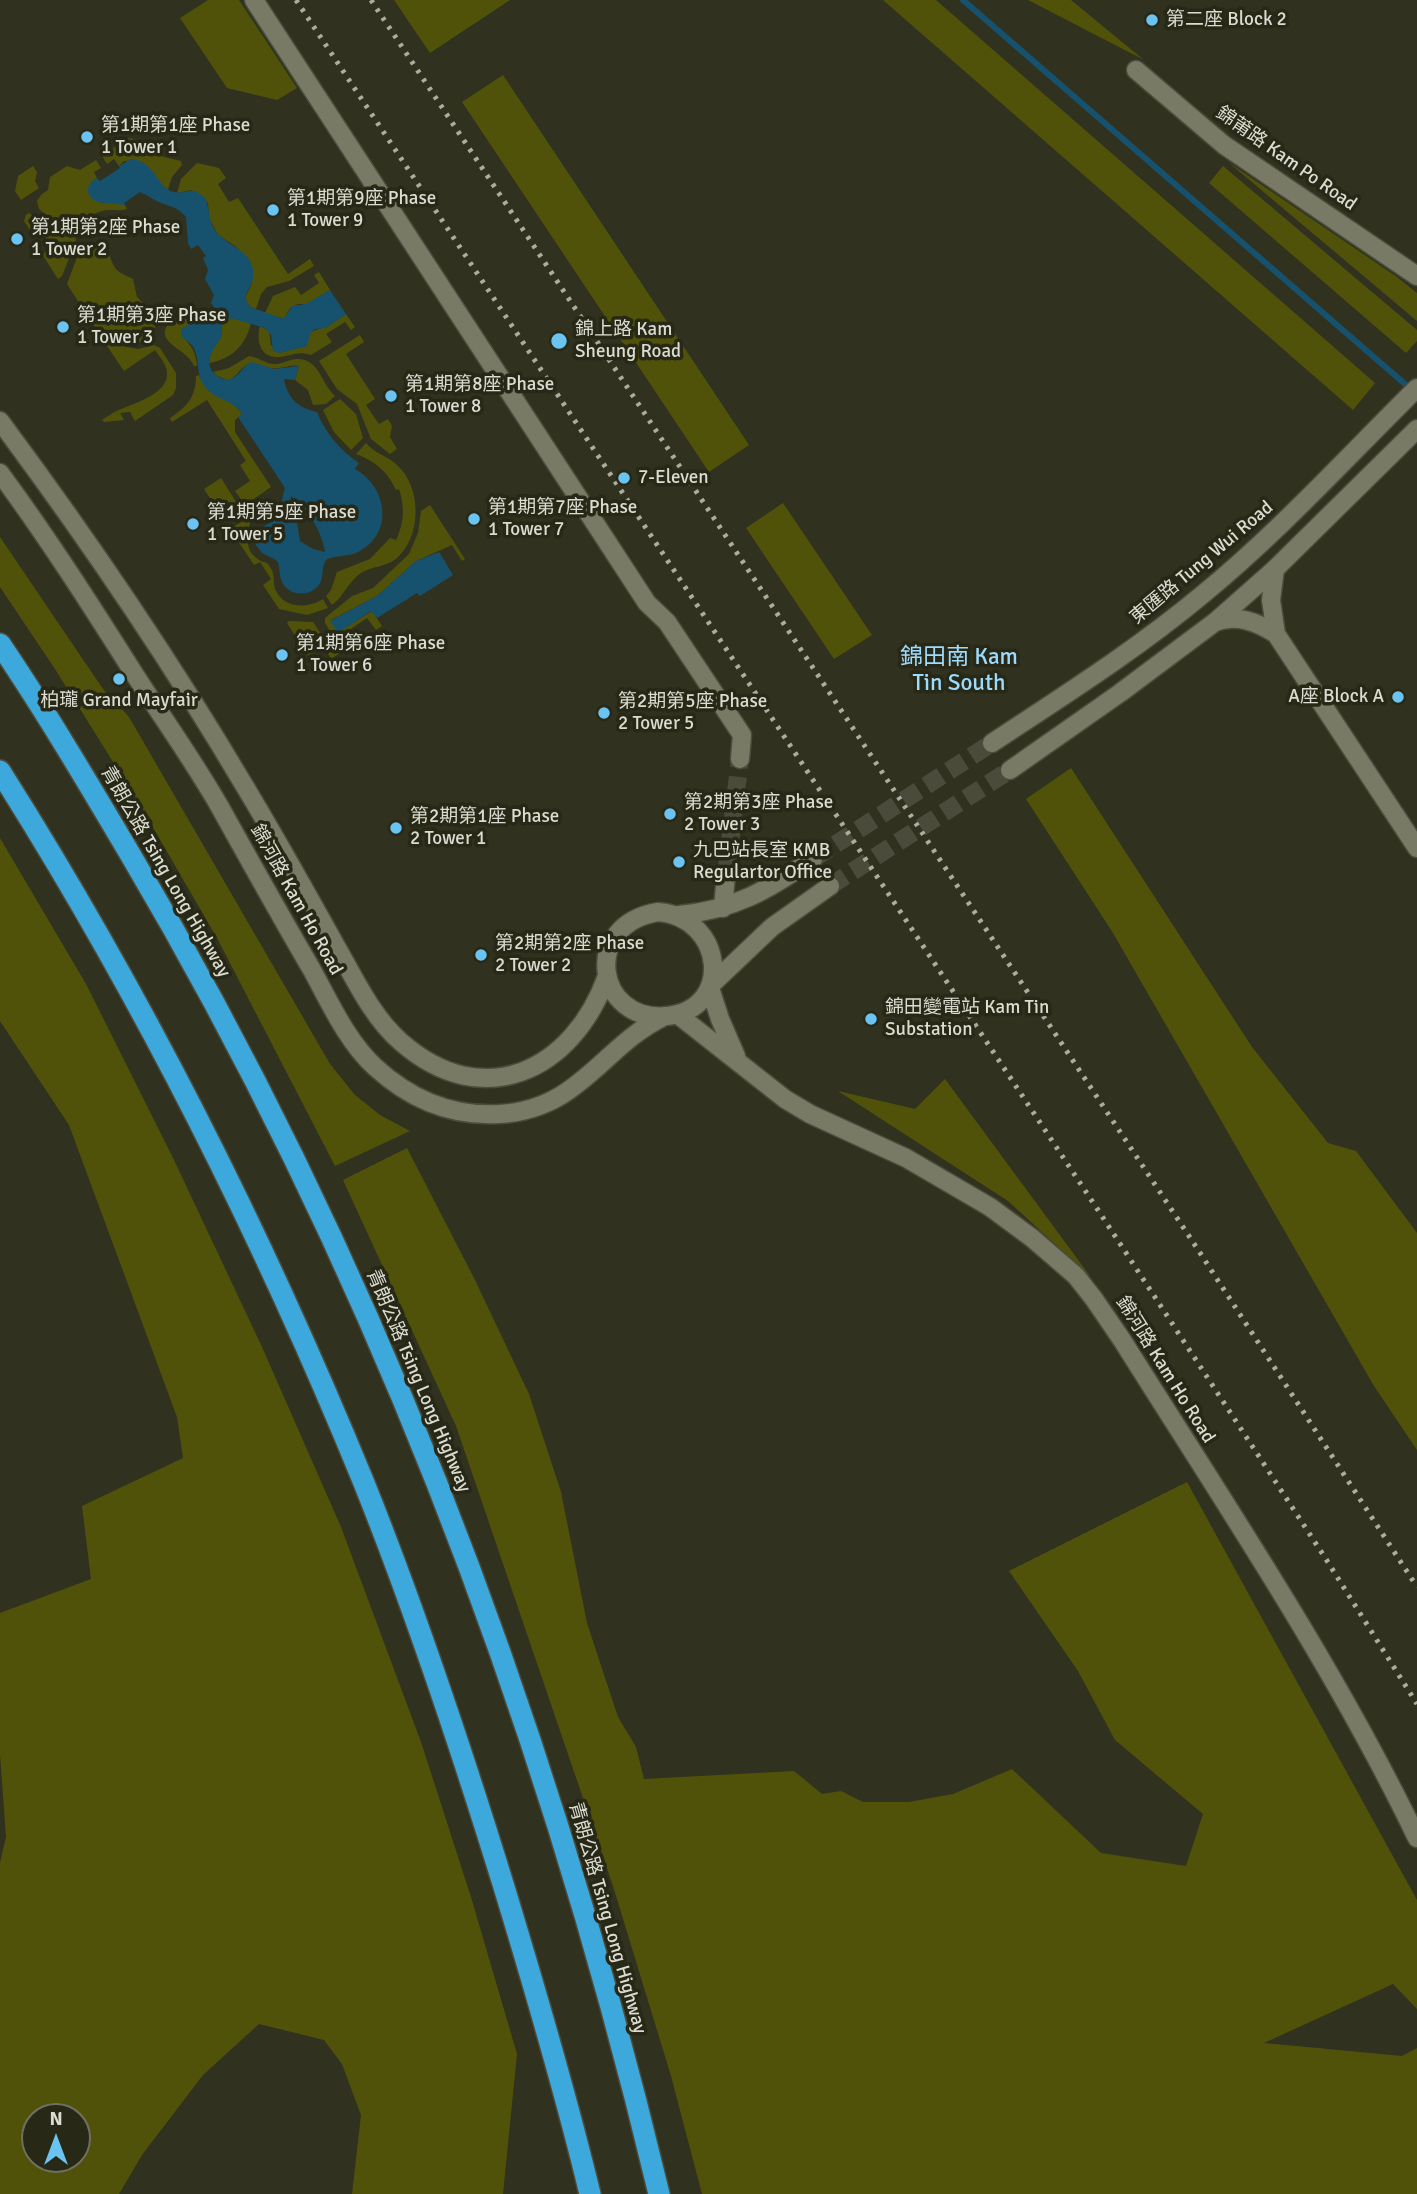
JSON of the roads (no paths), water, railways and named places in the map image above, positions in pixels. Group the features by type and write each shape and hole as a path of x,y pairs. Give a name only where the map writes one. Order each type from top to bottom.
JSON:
{"highway":[{"name":"青朗公路 Tsing Long Highway","path":"0,644 78,767 162,908 237,1046 355,1288 465,1553 548,1797 599,1966 659,2194"},
{"path":"0,771 116,965 183,1091 235,1194 291,1315 363,1482 463,1755 532,1979 590,2194"}],"main road":[{"path":"254,0 648,603 667,622 742,735 740,759"},
{"name":"錦莆路 Kam Po Road","path":"1136,71 1224,145 1417,276"},
{"name":"東匯路 Tung Wui Road","path":"992,743 1141,642 1202,596 1288,518 1417,387"},
{"name":"錦河路 Kam Ho Road","path":"0,421 36,469 175,674 244,785 370,1004 399,1041 415,1054 454,1073 496,1077 521,1073 542,1064 569,1043 594,1007 607,976"},
{"path":"1010,770 1144,676 1214,622 1275,569 1417,429"},
{"name":"錦河路 Kam Ho Road","path":"0,473 80,589 214,797 340,1021 373,1065 394,1084 438,1107 458,1113 502,1114 525,1111 547,1104 586,1080 635,1035 671,1015 738,1060 760,1080 810,1114 906,1158 990,1207 1032,1238 1076,1276 1122,1340 1319,1654 1368,1741 1417,1838"},
{"path":"1275,569 1272,600 1276,634"},
{"path":"1214,622 1225,618 1244,619 1276,634 1417,848"},
{"path":"813,859 762,892 723,908 679,915 658,912 646,914 621,927 607,952 607,976 611,988 632,1010 647,1016 671,1015 696,1003 772,927 830,886"},
{"path":"723,908 726,875"},
{"path":"679,915 706,939 714,965 711,986"},
{"name":"錦河路 Kam Ho Road","path":"711,986 720,1019 738,1060"}],"water":[{"path":"131,159 139,161 151,169 168,190 196,191 205,198 214,229 250,261 253,278 245,298 250,307 284,319 292,306 306,304 330,290 346,314 326,328 311,332 307,346 279,353 273,351 271,335 265,328 231,318 222,325 221,338 209,362 216,375 227,379 234,378 252,362 274,369 299,366 295,380 284,379 291,397 304,408 317,412 334,440 359,463 355,469 374,486 382,509 378,532 360,551 327,559 321,581 314,590 297,593 287,589 282,581 278,562 263,553 255,542 256,532 279,516 285,488 238,417 242,414 203,384 194,348 181,335 181,329 193,322 196,316 198,318 214,307 211,303 214,295 205,279 208,270 203,258 206,256 198,245 191,249 186,217 177,209 140,192 124,203 125,205 97,202 90,197 90,183 97,178 100,181 120,168 119,166","holes":["291,496 309,514 317,528 325,552 300,541 297,523 288,514"]},
{"path":"439,552 453,575 377,618 371,611 338,633 330,621 377,596 416,561"}],"waterway":[{"path":"963,0 1413,391"}],"tunnel":[{"path":"813,859 992,743"},
{"path":"726,875 740,759"},
{"path":"830,886 1010,770"}],"railway":[{"path":"296,0 1098,1210 1324,1556 1417,1704"},
{"path":"371,0 1191,1239 1417,1587"}],"place":[{"name":"第二座 Block 2","path":"1152,20"},
{"name":"第1期第1座 Phase 1 Tower 1","path":"87,137"},
{"name":"第1期第9座 Phase 1 Tower 9","path":"273,210"},
{"name":"第1期第2座 Phase 1 Tower 2","path":"17,239"},
{"name":"第1期第3座 Phase 1 Tower 3","path":"63,327"},
{"name":"錦上路 Kam Sheung Road","path":"559,341"},
{"name":"第1期第8座 Phase 1 Tower 8","path":"391,396"},
{"name":"7-Eleven","path":"624,478"},
{"name":"第1期第7座 Phase 1 Tower 7","path":"474,519"},
{"name":"第1期第5座 Phase 1 Tower 5","path":"193,524"},
{"name":"第1期第6座 Phase 1 Tower 6","path":"282,655"},
{"name":"柏瓏 Grand Mayfair","path":"119,679"},
{"name":"A座 Block A","path":"1398,697"},
{"name":"第2期第5座 Phase 2 Tower 5","path":"604,713"},
{"name":"第2期第3座 Phase 2 Tower 3","path":"670,814"},
{"name":"第2期第1座 Phase 2 Tower 1","path":"396,828"},
{"name":"九巴站長室 KMB Regulartor Office","path":"679,862"},
{"name":"第2期第2座 Phase 2 Tower 2","path":"481,955"},
{"name":"錦田變電站 Kam Tin Substation","path":"871,1019"}],"district":[{"name":"錦田南 Kam Tin South","path":"959,671"}]}
